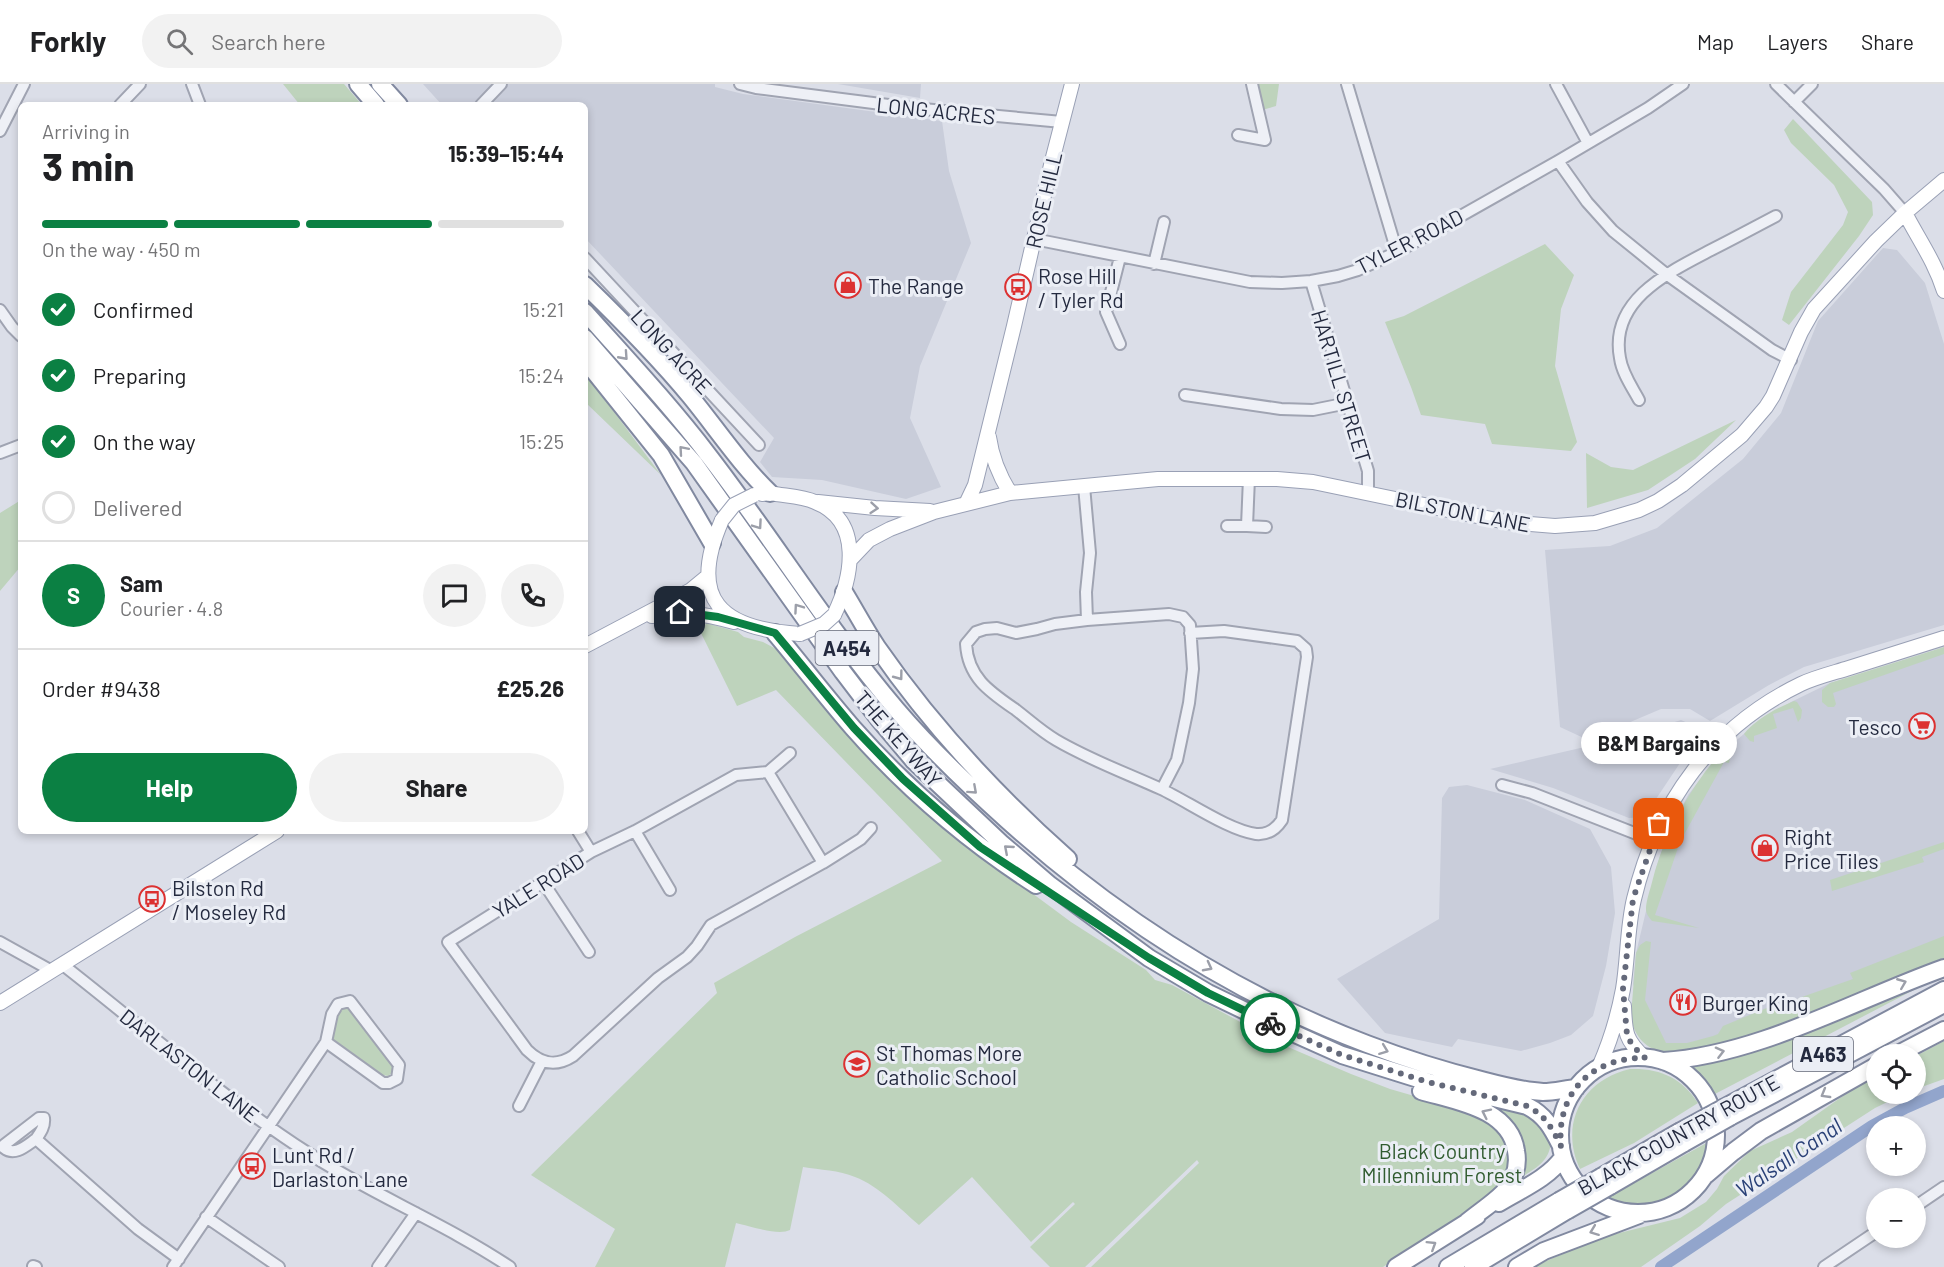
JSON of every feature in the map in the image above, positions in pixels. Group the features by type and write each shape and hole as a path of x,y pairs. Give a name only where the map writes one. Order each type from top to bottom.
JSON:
{"highway":[{"path":"358,84 373,102"},
{"path":"380,84 396,102"},
{"path":"588,288 689,394 748,471 762,494"},
{"name":"THE KEYWAY","path":"588,315 664,400 709,456 843,643 934,752 1049,856 1124,915 1200,963 1287,1009 1341,1034 1400,1057 1460,1075 1523,1089 1545,1092 1576,1088"},
{"name":"THE KEYWAY","path":"588,341 694,463 878,718 914,760 1001,843 1050,885 1130,946 1208,993 1342,1055 1428,1082 1527,1106 1535,1110 1551,1125 1562,1151"},
{"path":"588,364 661,455 712,543"},
{"path":"844,592 884,656 920,704 965,757 1065,856 1158,937"},
{"path":"775,633 854,728 903,779 980,847 1130,946"},
{"path":"1649,1212 1624,1212 1593,1199 1577,1184 1562,1151 1560,1135 1563,1111 1576,1088 1591,1073 1599,1067 1620,1059 1645,1058 1662,1061 1691,1059 1730,1050 1781,1033 1944,968"},
{"name":"BLACK COUNTRY ROUTE","path":"1448,1267 1564,1206 1944,990"},
{"name":"BLACK COUNTRY ROUTE","path":"1728,1112 1944,1004"},
{"path":"1917,1044 1944,1030"},
{"path":"1342,1055 1370,1072 1406,1087 1474,1107 1498,1119 1504,1125 1515,1145 1518,1161 1516,1170 1503,1193 1467,1222"},
{"path":"1517,1267 1544,1251 1600,1228 1663,1208 1680,1200 1690,1193 1702,1178 1709,1166 1714,1149 1713,1115 1696,1084 1682,1071 1662,1061"},
{"path":"1702,1178 1761,1131 1866,1072"},
{"path":"1396,1267 1547,1173 1558,1164 1562,1151"},
{"name":"BLACK COUNTRY ROUTE","path":"1473,1267 1564,1206"}],"main road":[{"name":"ROSE HILL","path":"966,504 975,485 1072,84"},
{"name":"BILSTON LANE","path":"934,512 1010,493 1158,479 1249,478 1313,482 1506,522 1555,526 1595,523 1622,516 1658,501 1742,435 1766,407 1814,309 1856,262 1905,213 1944,180"},
{"path":"1905,213 1937,270 1944,291"},
{"name":"ROSE HILL","path":"990,422 989,438 992,458 999,476 1010,493"},
{"path":"742,624 728,615 711,594 708,576 712,543 722,520 734,505 762,494 816,502 934,512"},
{"path":"644,617 680,612 696,613 775,633 800,634 824,624 834,615 844,592 850,560 846,531 838,516 816,502"},
{"path":"850,560 869,540 934,512"},
{"path":"588,645 644,617 691,590 708,576"},
{"path":"1599,1067 1615,1026 1623,989 1633,899 1659,824 1696,765 1731,730 1771,701 1808,682 1944,638"},
{"path":"0,1003 272,834"},
{"path":"1623,989 1627,1035 1632,1045 1645,1058"}],"street":[{"path":"0,132 24,84"},
{"path":"123,102 140,84"},
{"path":"192,84 199,102"},
{"path":"484,102 501,84"},
{"name":"LONG ACRES","path":"740,84 912,108 1062,122"},
{"path":"1238,135 1265,140 1252,84"},
{"path":"1347,84 1397,252"},
{"path":"1556,84 1588,143"},
{"name":"TYLER ROAD","path":"1034,239 1250,282 1282,283 1338,276 1358,270 1397,252 1648,108 1683,84"},
{"path":"1776,84 1884,189 1905,213"},
{"path":"1794,102 1812,84"},
{"path":"1558,160 1603,222 1632,248 1772,350 1791,360"},
{"path":"1639,400 1622,367 1618,346 1621,329 1629,311 1642,292 1666,273 1776,216"},
{"path":"1154,264 1164,222"},
{"path":"1120,257 1106,312 1120,344"},
{"name":"LONG ACRE","path":"588,261 759,445"},
{"name":"HARTILL STREET","path":"1311,281 1368,471 1368,493"},
{"path":"1,313 18,333"},
{"path":"1185,395 1281,409 1313,410 1348,403"},
{"path":"0,453 18,446"},
{"path":"1247,526 1249,478"},
{"path":"1084,486 1090,553 1086,592 1087,620"},
{"path":"1227,526 1266,527"},
{"path":"1162,789 1177,759 1188,712 1193,669 1188,620 1178,614 1169,614 1087,620 1055,624 1016,633 997,628 985,629 976,632 966,644 967,658 986,688 1055,740 1100,763 1162,789 1239,830 1257,834 1272,831 1282,820 1307,657 1306,649 1297,641 1224,631 1190,633"},
{"path":"790,753 768,772 823,863"},
{"name":"YALE ROAD","path":"542,1061 536,1059 527,1050 448,942 591,852 635,831 736,776 768,772"},
{"path":"1502,785 1532,793 1652,840"},
{"path":"519,1106 542,1061 564,1062 573,1056 658,978 687,957 711,925 823,863 861,839 870,828"},
{"path":"635,831 670,890"},
{"path":"580,834 591,852"},
{"path":"543,882 589,952"},
{"name":"DARLASTON LANE","path":"0,942 58,968 268,1126 339,1173 473,1244 510,1267"},
{"path":"36,1139 176,1263 326,1042 332,1014 338,1004 350,1002 399,1065 397,1079 383,1083 326,1042"},
{"path":"1926,1199 1944,1187"},
{"path":"378,1267 416,1213"},
{"path":"206,1217 279,1267"},
{"path":"1826,1266 1866,1239"}],"shaded area":[{"path":"423,84 715,84 715,87 743,94 942,121 949,171 971,243 920,366 910,418 941,487 906,499 822,480 772,477 760,462 774,438 588,241 588,102 439,102"},
{"path":"838,84 921,84 920,98"},
{"path":"1883,248 1897,250 1925,283 1944,344 1944,625 1804,667 1769,685 1710,721 1690,709 1661,709 1588,740 1560,727 1545,550 1610,546 1657,528 1743,459 1781,413 1818,321"},
{"path":"1944,652 1944,948 1760,1025 1676,1048 1656,1043 1633,984 1636,953 1657,865 1666,839 1688,795 1721,753 1756,724 1791,702 1830,683"},
{"path":"1681,720 1708,732 1686,754 1644,817 1629,818 1553,788 1490,769 1628,737"},
{"path":"1467,785 1525,800 1590,829 1611,867 1615,913 1606,966 1593,1016 1571,1035 1521,1051 1458,1039 1452,1047 1385,1033 1337,979 1439,919 1442,798 1449,787"}],"green space":[{"path":"283,84 344,84 359,102 298,102"},
{"path":"1257,84 1279,84 1276,106 1262,110"},
{"path":"1793,119 1872,202 1873,215 1789,325 1782,320 1791,292 1843,225 1848,212 1834,185 1791,143 1784,130"},
{"path":"1545,244 1574,275 1561,309 1555,366 1577,442 1571,451 1492,444 1485,424 1421,415 1385,322 1404,316"},
{"path":"588,377 661,475 588,405"},
{"path":"1736,420 1695,459 1648,490 1587,508 1586,453 1611,467 1633,470"},
{"path":"18,502 18,570 0,591 0,513"},
{"name":"Black Country Millennium Forest","path":"706,623 738,632 744,637 763,642 780,651 994,865 1071,922 1146,970 1155,980 1172,985 1281,1044 1351,1074 1390,1089 1487,1117 1510,1146 1509,1173 1499,1190 1383,1267 1091,1267 1199,1163 1197,1160 1085,1267 1050,1267 1030,1247 1075,1204 1073,1202 1031,1242 972,1177 919,1225 864,1181 843,1173 803,1167 790,1230 778,1232 736,1223 725,1267 595,1267 615,1229 531,1175 717,993 714,983 795,937 942,861 776,690 737,706 700,631"},
{"path":"1944,647 1944,654 1833,693 1836,704 1834,707 1828,707 1822,702 1822,690 1830,683"},
{"path":"1794,701 1802,710 1798,722 1793,708 1773,714 1777,728 1754,736 1754,742 1744,734 1767,714"},
{"path":"1724,752 1729,754 1729,763 1724,762 1680,842 1655,915 1699,928 1652,921 1646,909 1646,903 1666,841 1679,812 1696,785 1718,756"},
{"path":"1944,842 1944,849 1922,857 1924,862 1832,891 1830,880"},
{"path":"1944,936 1944,959 1792,1023 1730,1043 1680,1052 1662,1052 1645,1044 1632,1023 1636,953 1640,945 1646,941 1651,942 1645,1000 1666,1043 1687,1043 1718,1034 1723,1026 1769,1007 1792,1005 1799,998 1853,979 1850,973"},
{"path":"1927,983 1713,1095 1699,1078 1680,1065"},
{"path":"341,1008 351,1009 394,1067 388,1076 383,1075 333,1039 338,1013"},
{"path":"1944,1041 1944,1079 1926,1085 1926,1051"},
{"path":"1630,1069 1651,1070 1669,1076 1685,1087 1698,1103 1634,1143 1580,1169 1574,1152 1572,1136 1579,1106 1599,1083"},
{"path":"1866,1081 1866,1104 1883,1104 1726,1204 1700,1226 1641,1267 1532,1267 1603,1237 1680,1218 1706,1202 1724,1176 1750,1151 1792,1132"},
{"path":"1484,1104 1520,1110 1539,1121 1551,1142 1544,1160 1519,1179 1522,1152 1519,1133 1507,1119"},
{"path":"1710,1141 1706,1159 1698,1174 1687,1187 1674,1196 1658,1202 1641,1204 1624,1203 1607,1198"}],"waterway":[{"name":"Walsall Canal","path":"1661,1267 1872,1126 1944,1091"}],"way so far":[{"path":"1270,1023 1342,1055 1428,1082 1527,1106 1535,1110 1551,1125 1561,1146 1563,1111 1583,1079 1610,1062 1620,1059 1645,1058 1632,1045 1627,1035 1623,989 1633,899 1659,824"}],"place":[{"name":"The Range","path":"848,285"},
{"name":"Rose Hill / Tyler Rd","path":"1018,287"},
{"name":"Tesco","path":"1922,726"},
{"name":"B&M Bargains","path":"1659,824"},
{"name":"Right Price Tiles","path":"1765,848"},
{"name":"Bilston Rd / Moseley Rd","path":"152,899"},
{"name":"Burger King","path":"1683,1002"},
{"name":"St Thomas More Catholic School","path":"857,1064"},
{"name":"Lunt Rd / Darlaston Lane","path":"252,1166"}],"route":[{"path":"680,612 718,617 775,633 854,728 903,779 980,847 1149,958 1208,993 1270,1023"}]}
